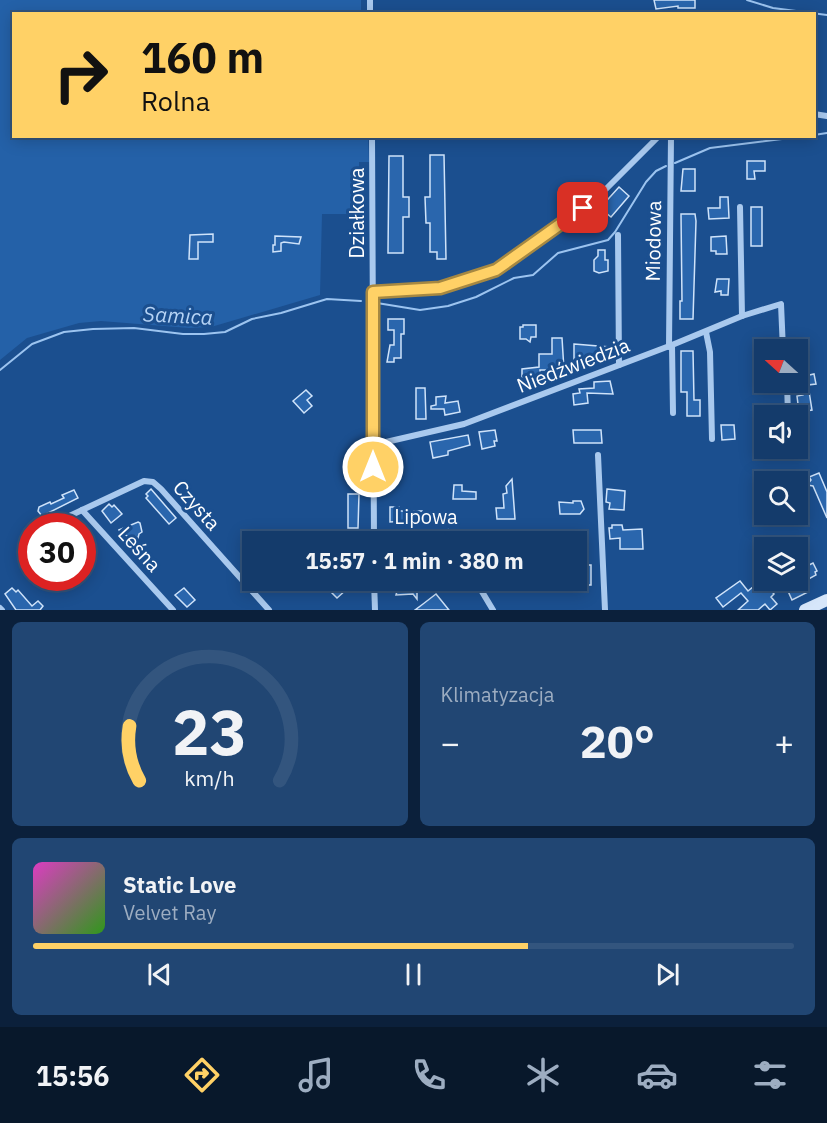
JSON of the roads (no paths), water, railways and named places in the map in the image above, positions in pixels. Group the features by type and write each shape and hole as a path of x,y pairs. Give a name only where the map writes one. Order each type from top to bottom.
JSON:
{"main road":[{"path":"805,610 827,600"}],"street":[{"name":"Działkowa","path":"372,138 374,531"},
{"path":"373,292 440,288 496,270 600,195 657,138"},
{"name":"Miodowa","path":"671,138 670,346 673,413"},
{"path":"740,207 742,316"},
{"path":"618,235 619,365"},
{"name":"Niedźwiedzia","path":"373,445 464,424 670,346 742,316 781,304 783,339"},
{"path":"706,332 710,352 712,439"},
{"path":"598,455 605,610"},
{"name":"Czysta","path":"76,513 144,481 153,482 269,610"},
{"name":"Leśna","path":"82,510 173,610"},
{"path":"374,591 375,610"},
{"path":"482,591 493,610"}],"waterway":[{"path":"747,0 773,8 804,12"},
{"path":"816,14 827,15"},
{"name":"Samica","path":"816,135 827,133"},
{"name":"Samica","path":"675,163 710,148 790,138"},
{"name":"Samica","path":"377,303 420,310 448,306 476,297 514,278 533,275 558,253 608,240 646,182 656,171 666,166"},
{"name":"Samica","path":"0,370 32,344 64,332 134,328 183,334 225,332 252,319 327,299 361,301"}]}
